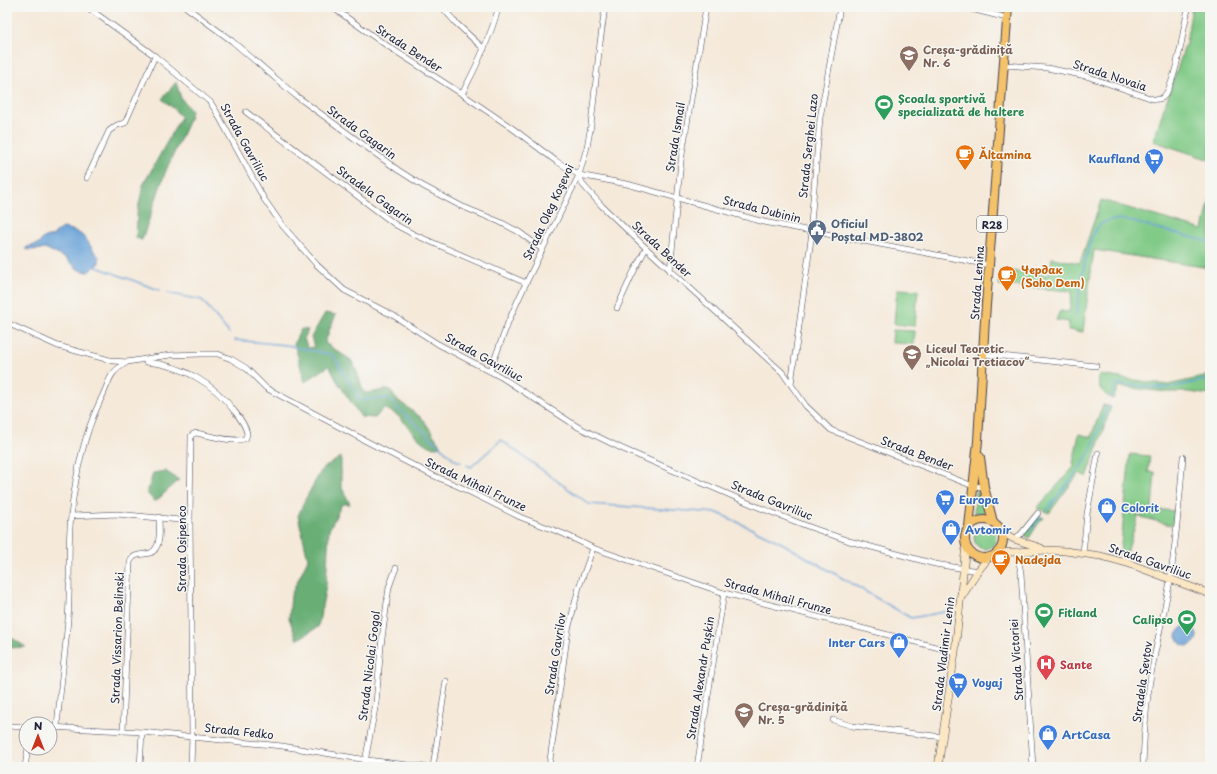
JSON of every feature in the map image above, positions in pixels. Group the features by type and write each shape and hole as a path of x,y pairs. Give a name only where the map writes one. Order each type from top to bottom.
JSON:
{"main road":[{"name":"Strada Lenina","path":"978,441 989,264 1008,7"},
{"name":"R28","path":"966,544 966,532 969,527 978,441"},
{"name":"R28","path":"978,441 984,487 993,522 997,524 1002,532"},
{"path":"969,527 974,522 980,520 993,522"},
{"name":"Strada Gavriliuc","path":"1002,532 1030,546 1047,550 1083,553 1119,561 1210,594"},
{"path":"960,598 978,571 990,557 997,553 1003,543 1002,532"},
{"name":"Strada Vladimir Lenin","path":"938,767 955,652 966,544"},
{"path":"966,544 968,549 978,557 990,557"},
{"name":"Strada Gavriliuc","path":"997,553 1047,550"}],"street":[{"name":"Strada Gavriliuc","path":"87,7 155,56 210,102 264,199 282,225 318,266 344,290 394,316 438,344 490,371 593,435 758,507 849,541 935,564 978,571"},
{"name":"Strada Gagarin","path":"186,7 232,41 295,95 392,166 423,186 455,203 500,222 519,232 542,249"},
{"name":"Strada Bender","path":"332,7 579,175 587,191 670,271 782,372 806,406 832,430 973,486 984,487"},
{"path":"442,7 456,23 484,49"},
{"path":"462,94 473,75 494,25 499,7"},
{"name":"Strada Oleg Koşevoi","path":"490,371 509,320 579,175 587,147 591,124 605,7"},
{"name":"Strada Ismail","path":"670,271 676,197 687,117 706,7"},
{"name":"Strada Serghei Lazo","path":"791,384 812,232 810,223 820,118 840,7"},
{"path":"963,7 1007,18"},
{"name":"Strada Novaia","path":"1004,65 1047,68 1065,71 1086,76 1153,99 1162,98 1168,92 1176,65 1188,7"},
{"path":"87,178 109,131 117,125 125,123 155,56"},
{"name":"Stradela Gagarin","path":"246,112 396,225 413,234 526,283"},
{"name":"Strada Dubinin","path":"579,175 627,184 764,222 989,264"},
{"path":"618,308 632,275 646,248"},
{"name":"Strada Mihail Frunze","path":"7,323 58,346 106,359 127,362 170,355 201,354 218,354 231,358 246,368 266,388 358,437 432,475 460,487 520,517 564,534 593,548 724,593 955,652"},
{"path":"983,354 1096,366"},
{"name":"Strada Osipenco","path":"139,361 153,362 170,366 186,372 214,388 224,397 241,419 247,431 247,436 243,440 196,433 192,435 190,521 191,767"},
{"path":"58,717 68,618 70,516 83,448 90,425 110,376 119,367 127,362"},
{"path":"1083,553 1087,514 1098,452"},
{"name":"Stradela Șevțov","path":"1143,767 1147,705 1170,579 1179,510 1183,457"},
{"path":"1014,539 1021,534 1038,513"},
{"path":"70,516 116,514 190,521"},
{"name":"Strada Vissarion Belinski","path":"123,731 130,562 135,555 150,554 156,548 159,530 159,517"},
{"name":"Strada Gavrilov","path":"549,767 568,630 579,587 593,548"},
{"name":"Strada Victoriei","path":"1017,552 1021,573 1033,767"},
{"name":"Strada Nicolai Gogol","path":"364,767 367,760 376,703 381,646 389,587 396,568"},
{"name":"Strada Alexandr Pușkin","path":"697,767 724,593"},
{"path":"432,767 446,681"},
{"path":"833,720 852,726 943,737"},
{"path":"7,726 18,727"},
{"name":"Strada Fedko","path":"58,727 192,736 282,746 367,760 424,767"},
{"path":"140,767 142,732"},
{"path":"26,767 27,756"}],"green space":[{"path":"1192,7 1210,7 1210,160 1153,141 1186,43"},
{"path":"176,82 181,98 191,111 188,122 165,173 142,240 136,238 137,214 143,185 181,117 162,99"},
{"path":"1210,199 1210,268 1094,250 1083,332 1068,330 1069,322 1056,320 1060,311 1069,312 1072,291 999,285 1000,270 1049,275 1052,258 1080,263 1101,200 1203,230"},
{"path":"897,289 918,290 915,326 894,324"},
{"path":"325,313 336,315 325,343 351,360 356,369 364,393 390,389 395,398 423,419 441,446 429,446 423,442 398,416 384,408 375,418 361,417 329,366 305,382 294,343 301,329 308,330 304,339 308,348 314,347 311,337"},
{"path":"893,330 915,331 914,344 892,343"},
{"path":"1210,373 1210,395 1121,387 1118,388 1113,399 1101,390 1099,383 1100,375 1168,385 1204,377"},
{"path":"1103,405 1111,407 1087,477 1079,473 1049,513 1037,508 1074,467 1073,463 1079,434 1091,437"},
{"path":"1130,454 1150,456 1148,472 1155,472 1152,509 1176,511 1175,523 1170,525 1138,516 1126,556 1120,554"},
{"path":"341,457 341,486 350,504 342,504 329,530 326,586 318,627 297,640 289,618 291,595 308,559 298,516 322,469"},
{"path":"165,471 179,480 155,502 147,493 153,473"},
{"path":"976,492 979,492 986,512 974,513"},
{"path":"1039,516 1044,518 1029,538 1025,535 1026,531"},
{"path":"985,527 993,530 996,538 993,546 985,549 977,546 974,538 977,530"},
{"path":"7,637 12,638 26,647 7,648"}],"water":[{"path":"62,228 70,229 85,238 99,257 99,263 88,272 79,270 65,258 47,249 25,249 27,247 39,244 43,238 54,236 55,233"},
{"name":"Calipso","path":"1187,626 1194,629 1197,636 1194,643 1187,646 1180,643 1177,636 1180,629"}],"waterway":[{"path":"1076,315 1086,256 1093,235 1097,228 1106,221 1125,220 1210,242"},
{"path":"94,266 159,290"},
{"path":"167,293 202,300 229,333"},
{"path":"235,340 286,345 333,355 360,400 387,398 455,460 461,462"},
{"path":"1111,397 1116,384 1169,388 1210,379"},
{"path":"1047,510 1085,461 1093,445 1108,405"},
{"path":"467,465 471,467 501,440 589,504 718,513 780,542 911,618 949,611"},
{"path":"1029,532 1041,517"}],"place":[{"name":"Creșa-grădiniță Nr. 6","path":"909,72"},
{"name":"Școala sportivă specializată de haltere","path":"884,121"},
{"name":"Ăltamina","path":"965,171"},
{"name":"Kaufland","path":"1154,175"},
{"name":"Oficiul Poștal MD-3802","path":"817,246"},
{"name":"Чердак (Soho Dem)","path":"1007,292"},
{"name":"Liceul Teoretic „Nicolai Tretiacov“","path":"912,371"},
{"name":"Europa","path":"945,516"},
{"name":"Colorit","path":"1107,524"},
{"name":"Avtomir","path":"951,546"},
{"name":"Nadejda","path":"1001,576"},
{"name":"Fitland","path":"1044,629"},
{"name":"Calipso","path":"1187,636"},
{"name":"Inter Cars","path":"899,659"},
{"name":"Sante","path":"1046,681"},
{"name":"Voyaj","path":"958,699"},
{"name":"Creșa-grădiniță Nr. 5","path":"744,729"},
{"name":"ArtCasa","path":"1048,751"}]}
